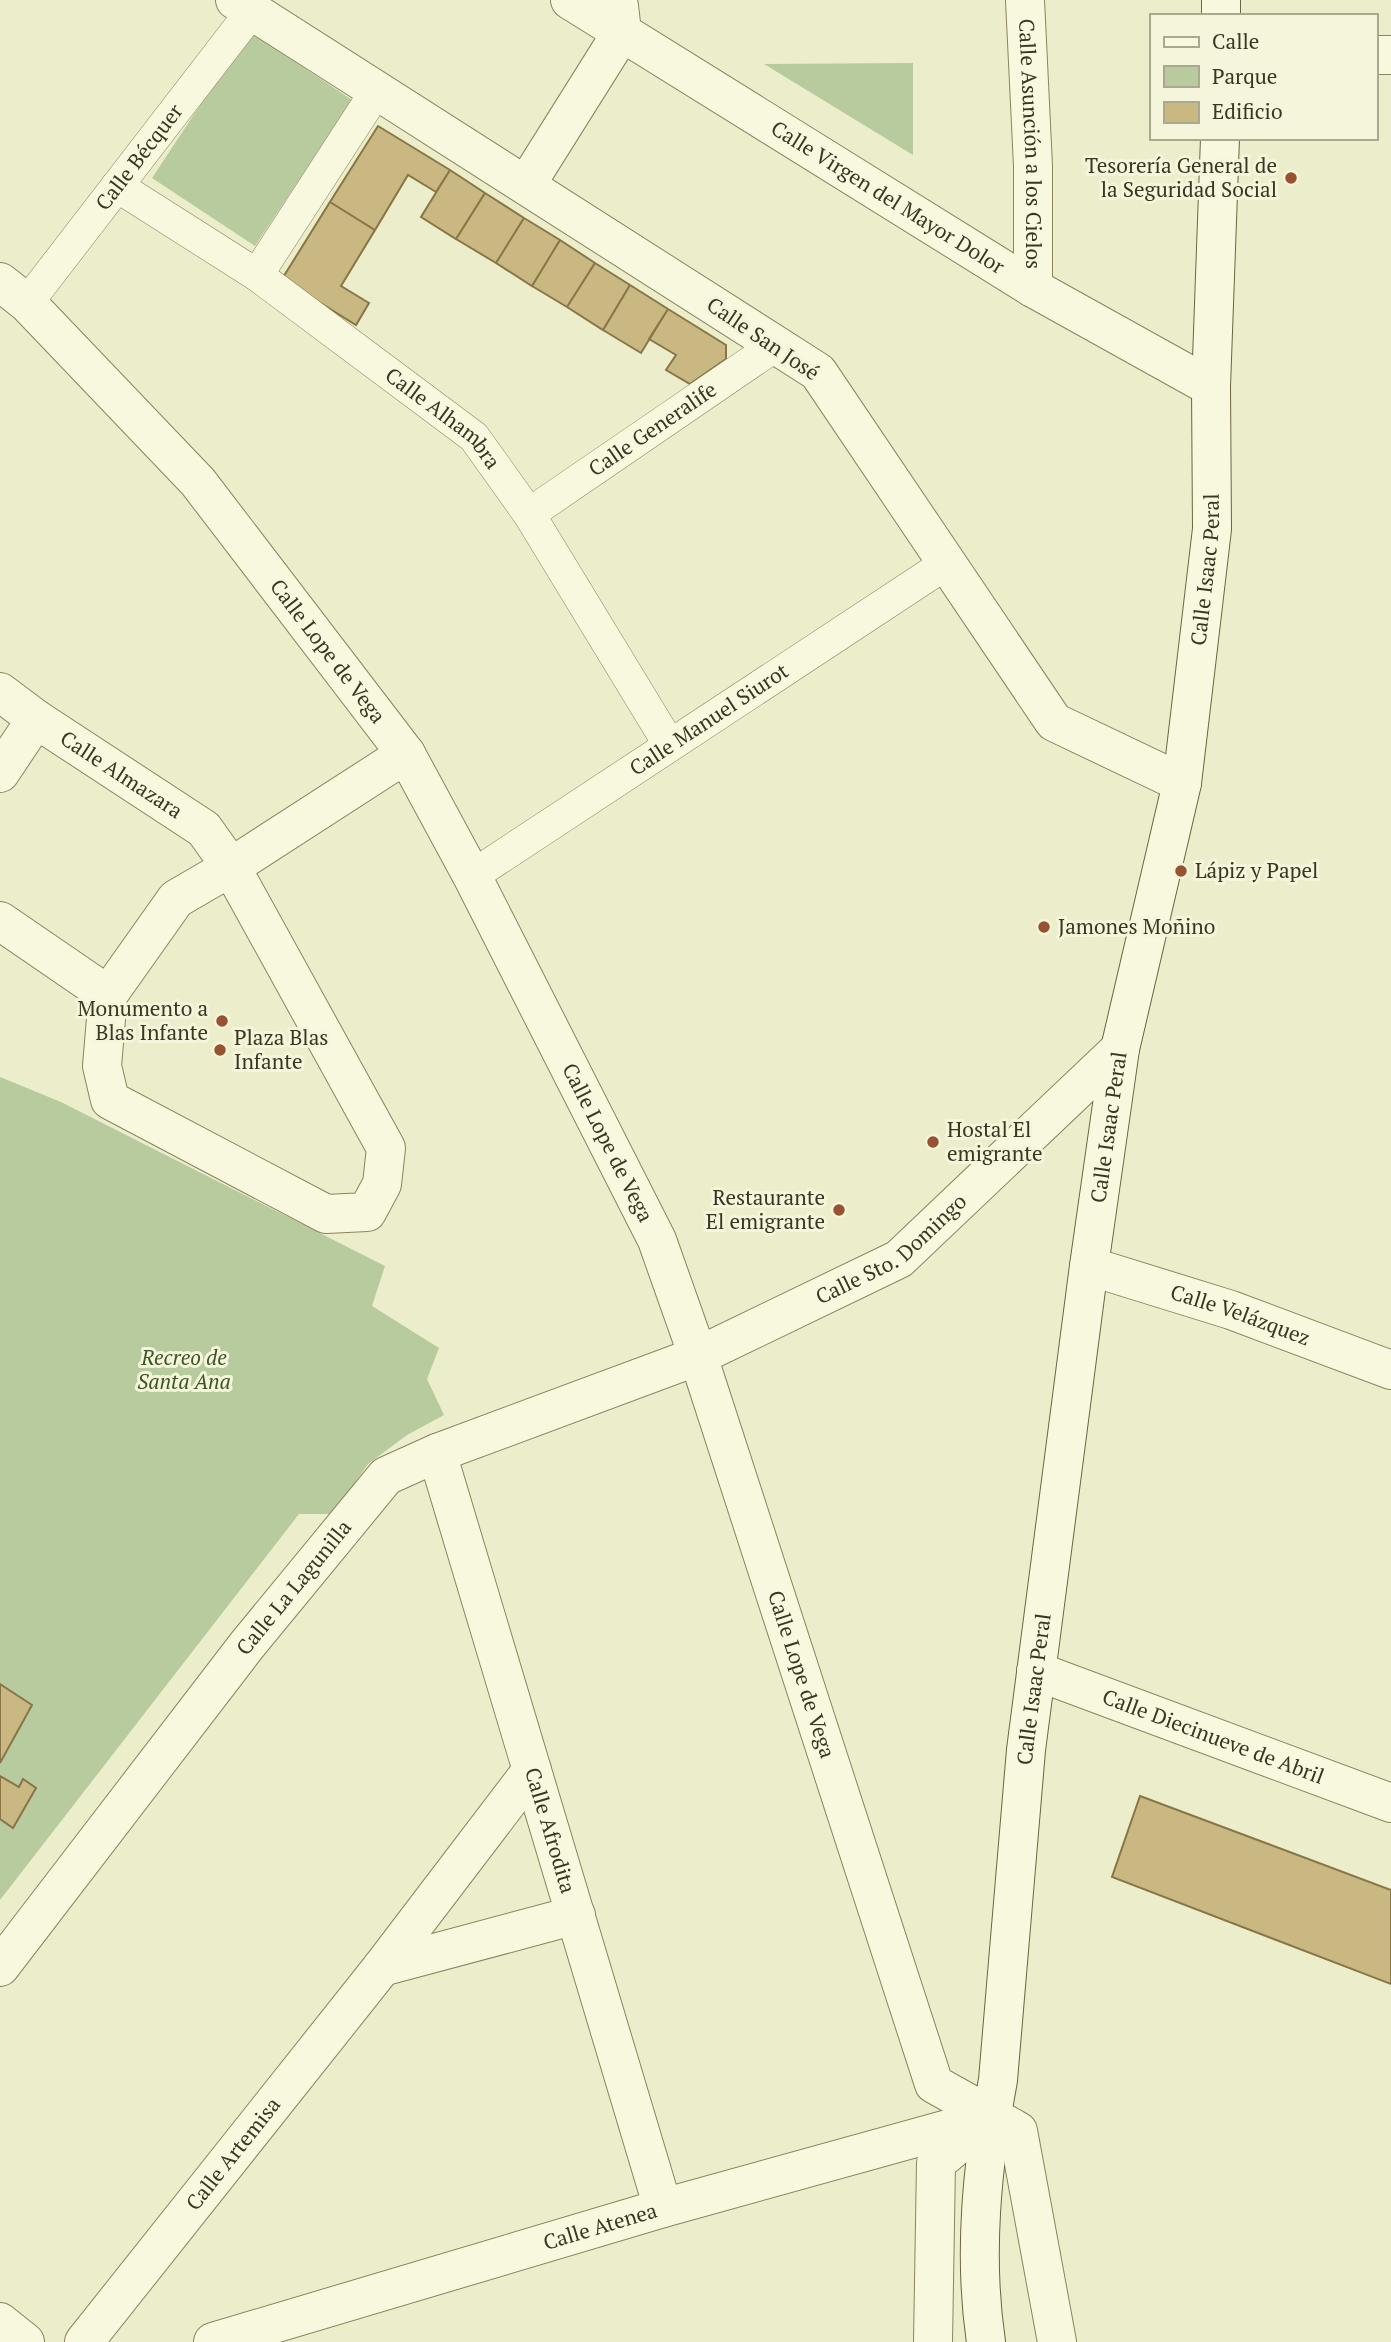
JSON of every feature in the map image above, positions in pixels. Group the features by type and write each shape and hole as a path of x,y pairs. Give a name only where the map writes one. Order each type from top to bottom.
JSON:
{"street":[{"name":"Calle Virgen del Mayor Dolor","path":"570,0 620,16 1033,288 1211,387"},
{"name":"Calle Asunción a los Cielos","path":"1025,0 1033,166 1033,288"},
{"name":"Calle San José","path":"244,6 818,372 1054,722 1182,783"},
{"name":"Calle Bécquer","path":"13,293 117,186 244,6"},
{"path":"526,186 620,16"},
{"path":"257,275 377,90"},
{"name":"Calle Isaac Peral","path":"986,2342 980,2301 980,2216 998,2080 1026,1751 1120,1049 1182,783 1212,528 1211,387 1220,140"},
{"name":"Calle Alhambra","path":"117,186 257,275 474,437 529,514 669,744"},
{"name":"Calle Lope de Vega","path":"13,293 198,482 406,754 472,876 657,1240 698,1356 934,2084 991,2117"},
{"name":"Calle Generalife","path":"529,514 776,345"},
{"name":"Calle Manuel Siurot","path":"472,876 947,563"},
{"name":"Calle Almazara","path":"0,692 36,719 204,829 231,867"},
{"path":"0,773 36,719"},
{"path":"231,867 386,1148 382,1184 367,1212 326,1214 110,1100 102,1066 108,995 176,899 231,867 406,754"},
{"path":"0,921 108,995"},
{"name":"Calle Sto. Domingo","path":"698,1356 899,1259 1120,1049"},
{"name":"Calle Velázquez","path":"1089,1266 1231,1310 1391,1370"},
{"name":"Calle La Lagunilla","path":"0,1967 247,1645 386,1475 437,1453 698,1356"},
{"name":"Calle Afrodita","path":"437,1453 663,2208"},
{"name":"Calle Diecinueve de Abril","path":"1036,1671 1391,1803"},
{"name":"Calle Artemisa","path":"84,2342 382,1967 532,1770"},
{"path":"382,1967 576,1915"},
{"path":"933,2342 936,2162 991,2117 1018,2131 1057,2342"},
{"name":"Calle Atenea","path":"213,2342 263,2334 663,2208 991,2117"},
{"path":"0,2322 25,2342"},
{"path":"0,2339 15,2342"}],"green space":[{"path":"249,31 352,100 255,246 152,178"},
{"path":"913,63 913,155 764,64"},
{"name":"Recreo de Santa Ana","path":"0,1077 61,1102 385,1266 372,1306 439,1348 427,1379 444,1415 407,1435 368,1464 333,1514 299,1514 0,1900"}],"building":[{"path":"378,126 450,170 436,192 408,175 375,230 330,202"},
{"path":"450,170 485,193 456,239 421,217"},
{"path":"485,193 524,218 496,263 456,239"},
{"path":"330,202 375,230 341,286 369,303 356,325 282,279"},
{"path":"524,218 560,240 532,286 496,263"},
{"path":"560,240 595,263 567,307 532,286"},
{"path":"595,263 630,285 603,330 567,307"},
{"path":"630,285 668,309 641,353 603,330"},
{"path":"668,309 726,345 726,359 690,384 666,370 676,355 649,339"},
{"path":"0,1684 32,1705 0,1763"},
{"path":"0,1776 19,1787 23,1779 36,1788 13,1828 0,1819"},
{"path":"1140,1796 1391,1890 1391,1984 1112,1877"}],"place":[{"name":"Tesorería General de la Seguridad Social","path":"1291,178"},
{"name":"Lápiz y Papel","path":"1181,871"},
{"name":"Jamones Moñino","path":"1044,927"},
{"name":"Monumento a Blas Infante","path":"222,1021"},
{"name":"Plaza Blas Infante","path":"220,1050"},
{"name":"Hostal El emigrante","path":"933,1142"},
{"name":"Restaurante El emigrante","path":"839,1210"}]}
